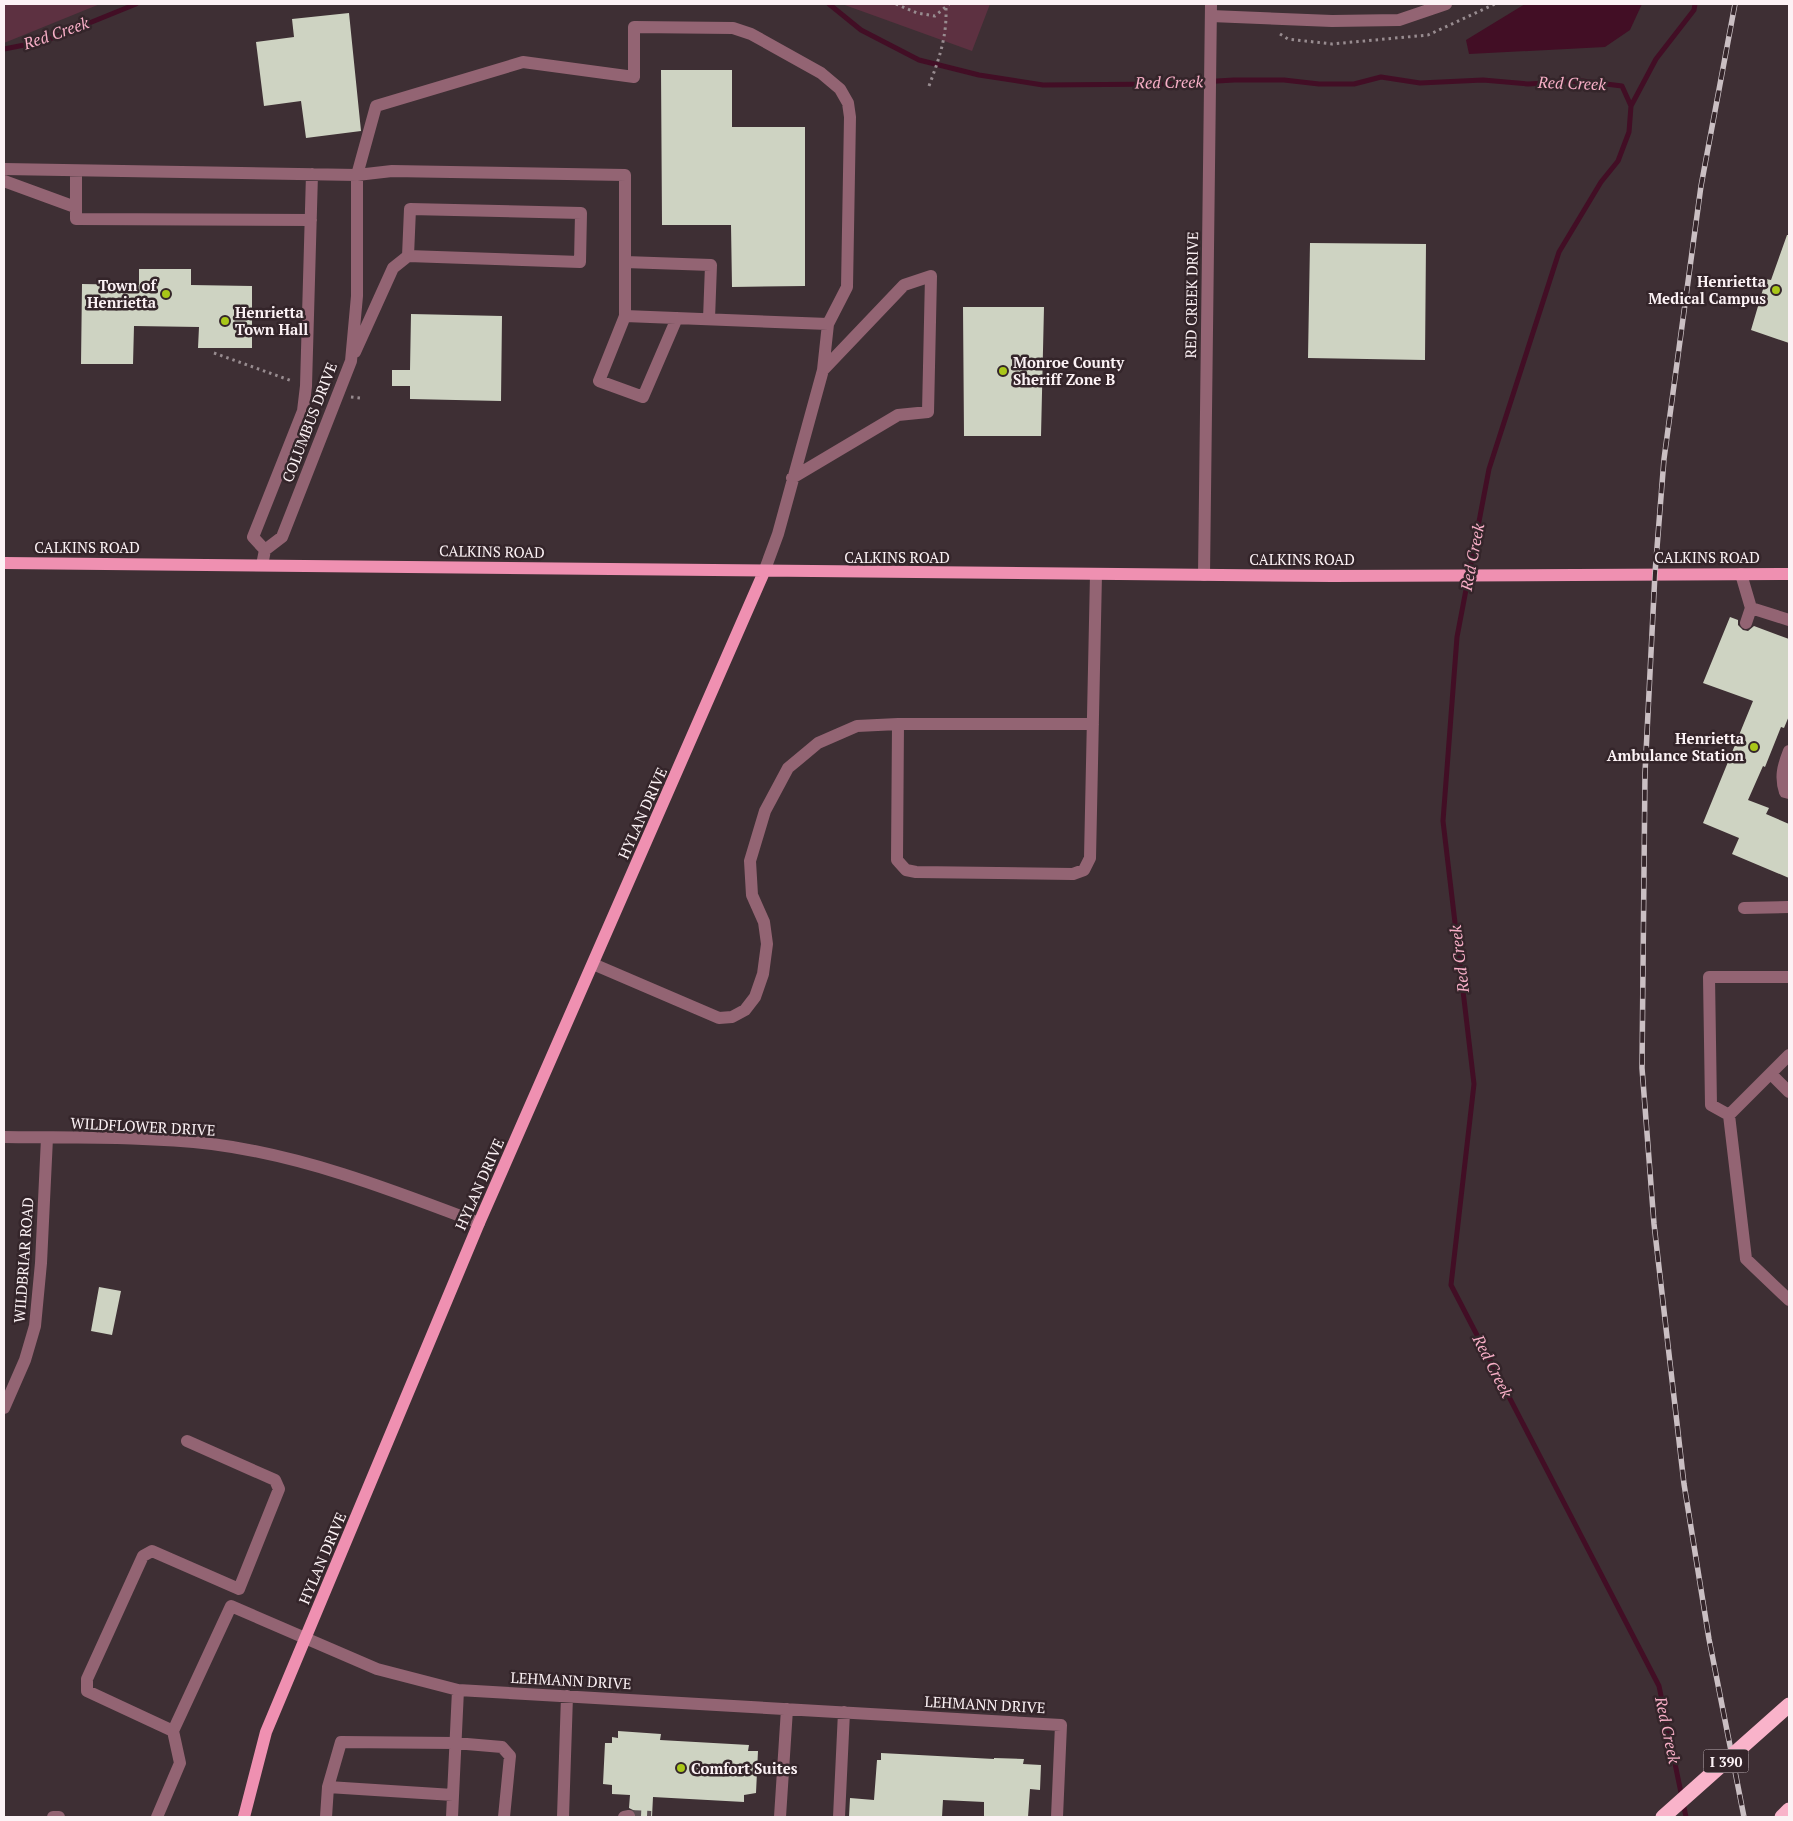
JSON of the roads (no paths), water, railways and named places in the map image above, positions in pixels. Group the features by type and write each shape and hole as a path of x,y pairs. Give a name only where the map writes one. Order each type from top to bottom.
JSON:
{"highway":[{"name":"I 390","path":"1664,1817 1789,1705"},
{"path":"1782,1817 1789,1810"}],"main road":[{"name":"CALKINS ROAD","path":"4,563 1204,575 1789,574"},
{"name":"HYLAN DRIVE","path":"244,1817 266,1732 479,1223 764,572"}],"street":[{"name":"RED CREEK DRIVE","path":"1204,575 1211,10 1332,21 1399,20 1446,4"},
{"name":"COLUMBUS DRIVE","path":"312,174 306,386 303,411 253,537 265,550 282,537 351,361 357,296 357,175 376,106 523,62 634,77 634,27 733,28 742,31 821,73 840,89 848,103 850,116 847,287 828,324"},
{"path":"4,169 357,175 392,171 625,175 624,316 599,381 643,398 677,318"},
{"path":"76,171 76,218 311,220"},
{"path":"4,181 75,207"},
{"path":"351,361 393,268 408,256 580,262 581,213 410,209 408,256"},
{"path":"625,262 711,265 709,320"},
{"path":"792,478 898,415 928,412 931,276 904,285 823,370"},
{"path":"624,316 828,324 823,370 778,534 764,572"},
{"path":"262,565 265,550"},
{"path":"898,724 897,860 906,870 916,872 1073,874 1084,870 1090,858 1096,574"},
{"path":"1741,574 1751,608 1746,623"},
{"path":"1751,608 1789,620"},
{"path":"593,964 719,1018 732,1016 745,1010 755,997 763,974 767,944 764,922 752,895 750,861 765,811 788,768 818,743 857,726 898,724 1093,724"},
{"path":"1789,751 1783,766 1782,783 1785,792 1789,793"},
{"path":"1744,908 1789,907"},
{"path":"1729,1115 1712,1105 1708,977 1789,977"},
{"path":"1729,1115 1789,1055"},
{"path":"1771,1074 1789,1092"},
{"path":"1729,1115 1746,1259 1789,1300"},
{"name":"WILDFLOWER DRIVE","path":"4,1137 168,1140 255,1152 359,1178 479,1223"},
{"name":"WILDBRIAR ROAD","path":"4,1408 25,1360 36,1326 47,1138"},
{"path":"157,1817 180,1763 173,1731 239,1589 280,1489 275,1480 187,1441"},
{"path":"173,1731 87,1692 87,1679 143,1556 152,1551 239,1589"},
{"name":"LEHMANN DRIVE","path":"231,1606 377,1669 458,1690 1061,1725 1057,1817"},
{"path":"452,1817 458,1690"},
{"path":"563,1817 568,1696"},
{"path":"780,1817 787,1709"},
{"path":"839,1817 844,1712"},
{"path":"326,1817 328,1787 340,1742 455,1743 502,1747 510,1756 504,1817"},
{"path":"328,1787 453,1795"},
{"path":"53,1817 59,1817"}],"waterway":[{"name":"Red Creek","path":"4,49 45,41 136,4"},
{"name":"Red Creek","path":"829,4 861,30 919,60 979,75 1043,85 1167,84 1234,80 1284,80 1319,84 1354,84 1381,77 1420,83 1483,80 1528,84 1582,81 1622,86 1631,106 1629,132 1618,161 1601,182 1559,252 1489,469 1457,637 1443,821 1474,1084 1451,1285 1659,1686 1686,1817"},
{"path":"1631,106 1656,59 1694,10 1695,4"}],"tunnel":[{"path":"629,1816 651,1817"}],"railway":[{"path":"1735,4 1701,186 1664,459 1655,573 1645,773 1642,1068 1654,1224 1684,1484 1709,1639 1744,1817"}],"place":[{"name":"Henrietta Medical Campus","path":"1776,290"},
{"name":"Town of Henrietta","path":"166,294"},
{"name":"Henrietta Town Hall","path":"225,321"},
{"name":"Monroe County Sheriff Zone B","path":"1003,371"},
{"name":"Henrietta Ambulance Station","path":"1754,747"},
{"name":"Comfort Suites","path":"681,1768"}]}
